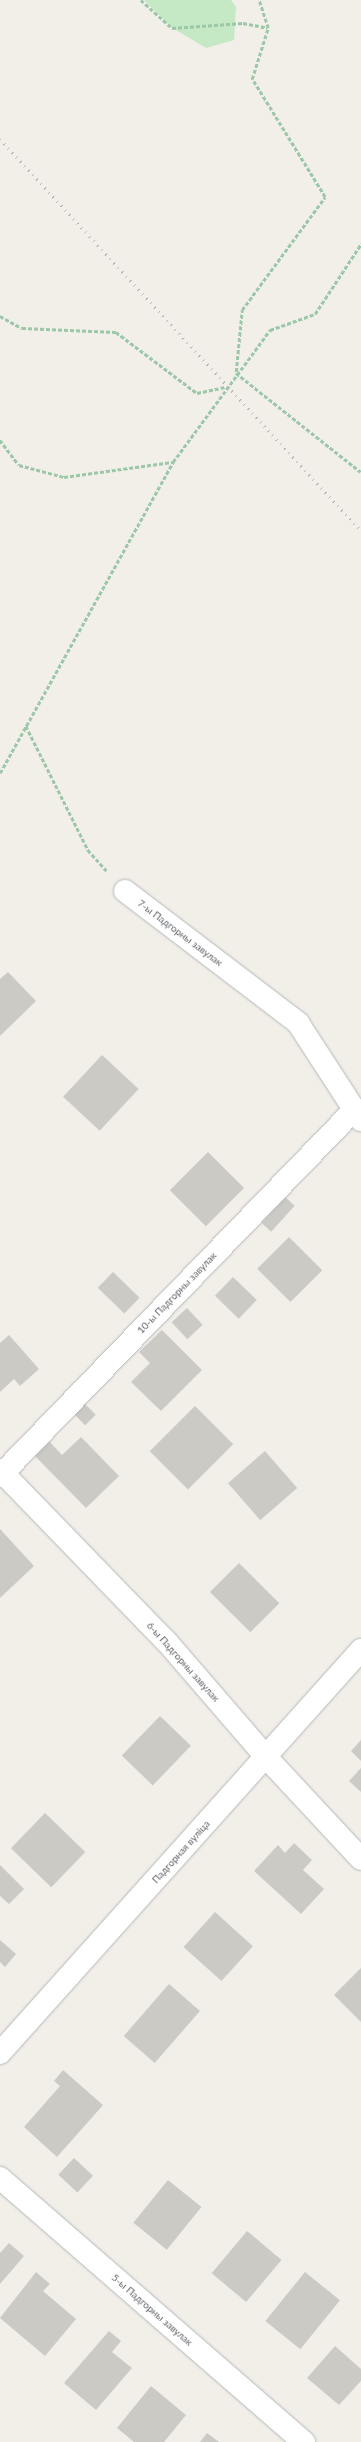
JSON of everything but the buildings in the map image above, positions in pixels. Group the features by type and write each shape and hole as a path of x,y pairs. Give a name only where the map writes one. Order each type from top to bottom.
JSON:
{"street":[{"name":"7-ы Падгорны завулак","path":"125,891 298,1023 358,1115"},
{"name":"10-ы Падгорны завулак","path":"1,1473 358,1115"},
{"name":"6-ы Падгорны завулак","path":"1,1473 166,1641 266,1757 361,1859"},
{"name":"Падгорная вуліца","path":"0,2053 361,1650"},
{"name":"5-ы Падгорны завулак","path":"0,2178 304,2442"}],"path":[{"path":"141,0 172,28 243,23 268,28"},
{"path":"236,373 242,310 325,197 252,80 268,28 259,0"},
{"path":"0,773 25,725 173,462 226,386 270,330 315,314 361,244"},
{"path":"0,316 22,328 116,332 197,392 226,386"},
{"path":"236,373 361,472"},
{"path":"0,440 19,465 64,477 173,462"},
{"path":"25,725 88,850 125,891"}],"green space":[{"path":"144,0 231,0 236,7 234,40 206,48 171,27"}],"railway":[{"path":"0,139 361,531"}]}
